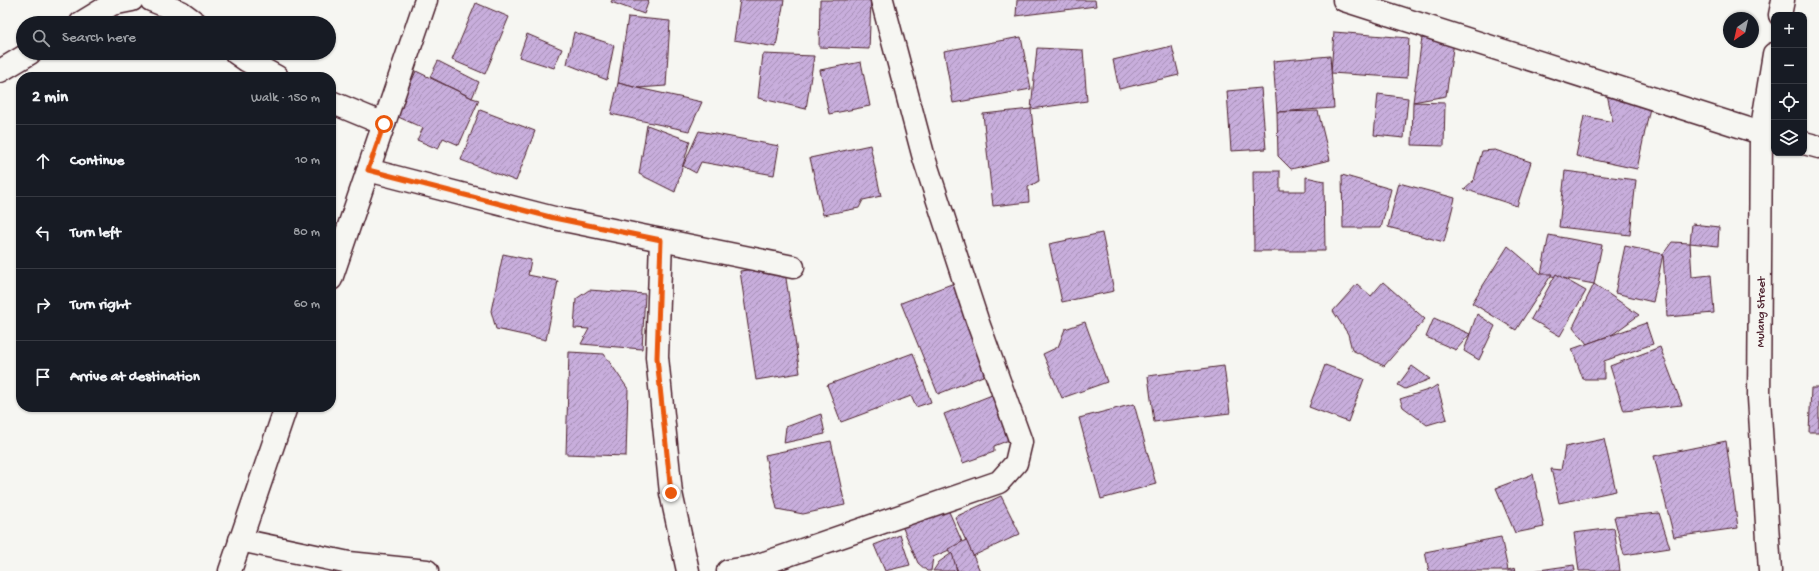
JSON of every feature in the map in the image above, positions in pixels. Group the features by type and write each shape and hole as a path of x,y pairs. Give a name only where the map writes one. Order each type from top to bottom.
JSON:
{"street":[{"path":"92,16 112,4 132,0"},
{"path":"151,0 181,12 186,16"},
{"path":"336,264 426,0"},
{"path":"728,571 753,566 999,482 1016,463 1021,442 976,320 924,158 882,0"},
{"path":"1344,0 1768,135"},
{"path":"1781,12 1783,0"},
{"path":"0,71 18,60"},
{"path":"246,60 268,72"},
{"name":"Mulang Street","path":"1770,571 1759,398 1768,135 1772,84"},
{"path":"336,104 384,124"},
{"path":"1807,144 1819,147"},
{"path":"368,170 554,218 793,267"},
{"path":"661,240 657,358 671,493 688,571"},
{"path":"230,571 284,412"},
{"path":"240,540 349,563 427,571"}],"building":[{"path":"612,0 649,0 644,14 611,2"},
{"path":"740,0 784,0 776,47 734,40"},
{"path":"820,0 871,0 869,49 819,47"},
{"path":"1017,0 1095,0 1096,6 1016,16"},
{"path":"476,3 509,17 485,74 452,60"},
{"path":"628,17 670,21 666,86 638,88 618,83"},
{"path":"574,32 614,45 607,80 567,64"},
{"path":"1334,32 1409,38 1407,78 1331,73"},
{"path":"527,34 562,49 554,68 519,57"},
{"path":"1021,37 1031,89 953,103 944,51"},
{"path":"1422,38 1454,42 1446,96 1413,102"},
{"path":"1172,46 1179,75 1119,89 1113,60"},
{"path":"1037,48 1083,50 1087,101 1031,109"},
{"path":"763,54 814,56 806,109 758,98"},
{"path":"1330,56 1334,108 1277,112 1273,61"},
{"path":"438,61 479,82 472,98 430,77"},
{"path":"861,62 870,106 829,114 820,70"},
{"path":"416,71 479,100 459,145 443,138 438,149 417,140 423,128 396,116"},
{"path":"618,83 702,102 689,131 611,114"},
{"path":"1261,88 1266,149 1231,151 1227,91"},
{"path":"1378,94 1408,98 1404,138 1374,135"},
{"path":"1607,94 1651,103 1637,169 1576,156 1584,116 1613,122"},
{"path":"1413,102 1445,103 1444,146 1412,145"},
{"path":"1031,109 1039,181 1028,187 1029,202 993,206 983,114"},
{"path":"480,110 535,131 516,181 461,160"},
{"path":"1318,111 1330,160 1291,169 1278,156 1277,112"},
{"path":"647,125 690,141 675,192 639,174"},
{"path":"699,131 779,146 774,175 701,162 696,173 683,166"},
{"path":"870,145 881,196 863,200 859,208 823,215 810,158"},
{"path":"1495,150 1531,162 1517,206 1464,189 1474,180 1482,151"},
{"path":"1253,171 1280,171 1280,191 1306,191 1306,177 1324,181 1325,251 1254,251"},
{"path":"1565,171 1636,180 1630,235 1559,227"},
{"path":"1342,175 1391,189 1381,228 1343,228"},
{"path":"1399,183 1455,198 1444,242 1388,227"},
{"path":"1692,224 1719,227 1718,246 1690,243"},
{"path":"1102,233 1114,291 1062,302 1049,244"},
{"path":"1549,235 1602,245 1594,284 1541,274"},
{"path":"1672,242 1690,243 1692,277 1711,275 1714,313 1667,317 1663,254"},
{"path":"1508,246 1541,274 1552,274 1516,330 1472,303"},
{"path":"1625,246 1663,254 1653,302 1615,293"},
{"path":"503,254 531,260 528,275 558,281 546,340 496,329 491,311"},
{"path":"784,265 800,373 756,380 740,271"},
{"path":"1556,274 1586,291 1560,336 1531,319"},
{"path":"957,282 993,372 938,394 901,303"},
{"path":"1383,282 1425,319 1384,366 1352,350 1348,334 1333,311 1357,284 1371,296"},
{"path":"1594,284 1639,315 1613,334 1587,344 1573,327"},
{"path":"589,290 645,294 642,349 581,344 589,329 574,328 576,299"},
{"path":"1477,314 1495,326 1479,360 1464,351"},
{"path":"1434,318 1470,334 1456,350 1426,337"},
{"path":"1085,322 1107,382 1062,398 1043,354 1058,347 1065,329"},
{"path":"1646,323 1653,344 1604,361 1604,379 1583,379 1572,349"},
{"path":"1660,347 1682,405 1624,411 1610,366"},
{"path":"569,352 604,354 628,389 626,456 566,454"},
{"path":"913,353 931,402 916,407 911,396 841,422 827,385"},
{"path":"1325,365 1364,379 1348,422 1309,407"},
{"path":"1224,366 1230,413 1154,422 1148,376"},
{"path":"1412,366 1430,379 1405,389 1398,385"},
{"path":"1437,385 1447,419 1427,425 1403,407 1400,399 1431,389"},
{"path":"1811,388 1819,388 1819,432 1809,432"},
{"path":"997,393 1014,438 994,446 994,452 963,463 944,414"},
{"path":"1134,404 1156,484 1101,499 1079,418"},
{"path":"821,414 825,434 784,443 786,427"},
{"path":"1604,439 1616,491 1559,503 1551,469 1561,470 1565,447"},
{"path":"831,441 845,505 803,514 777,509 765,455"},
{"path":"1726,441 1738,528 1674,537 1654,456"},
{"path":"1533,474 1544,527 1515,533 1496,488"},
{"path":"1001,496 1020,534 973,556 955,517"},
{"path":"947,507 963,544 933,557 931,571 927,571 918,563 902,526"},
{"path":"1659,513 1670,548 1624,555 1614,517"},
{"path":"1614,528 1620,571 1579,571 1574,533"},
{"path":"900,535 910,565 885,571 874,545"},
{"path":"1501,537 1508,570 1515,568 1516,571 1429,571 1425,552"},
{"path":"966,540 980,571 958,571 948,549"},
{"path":"952,553 957,571 933,571 939,562"},
{"path":"1574,565 1575,571 1532,571"}],"route":[{"path":"384,124 368,170 554,218 661,240 657,358 671,493"}]}
